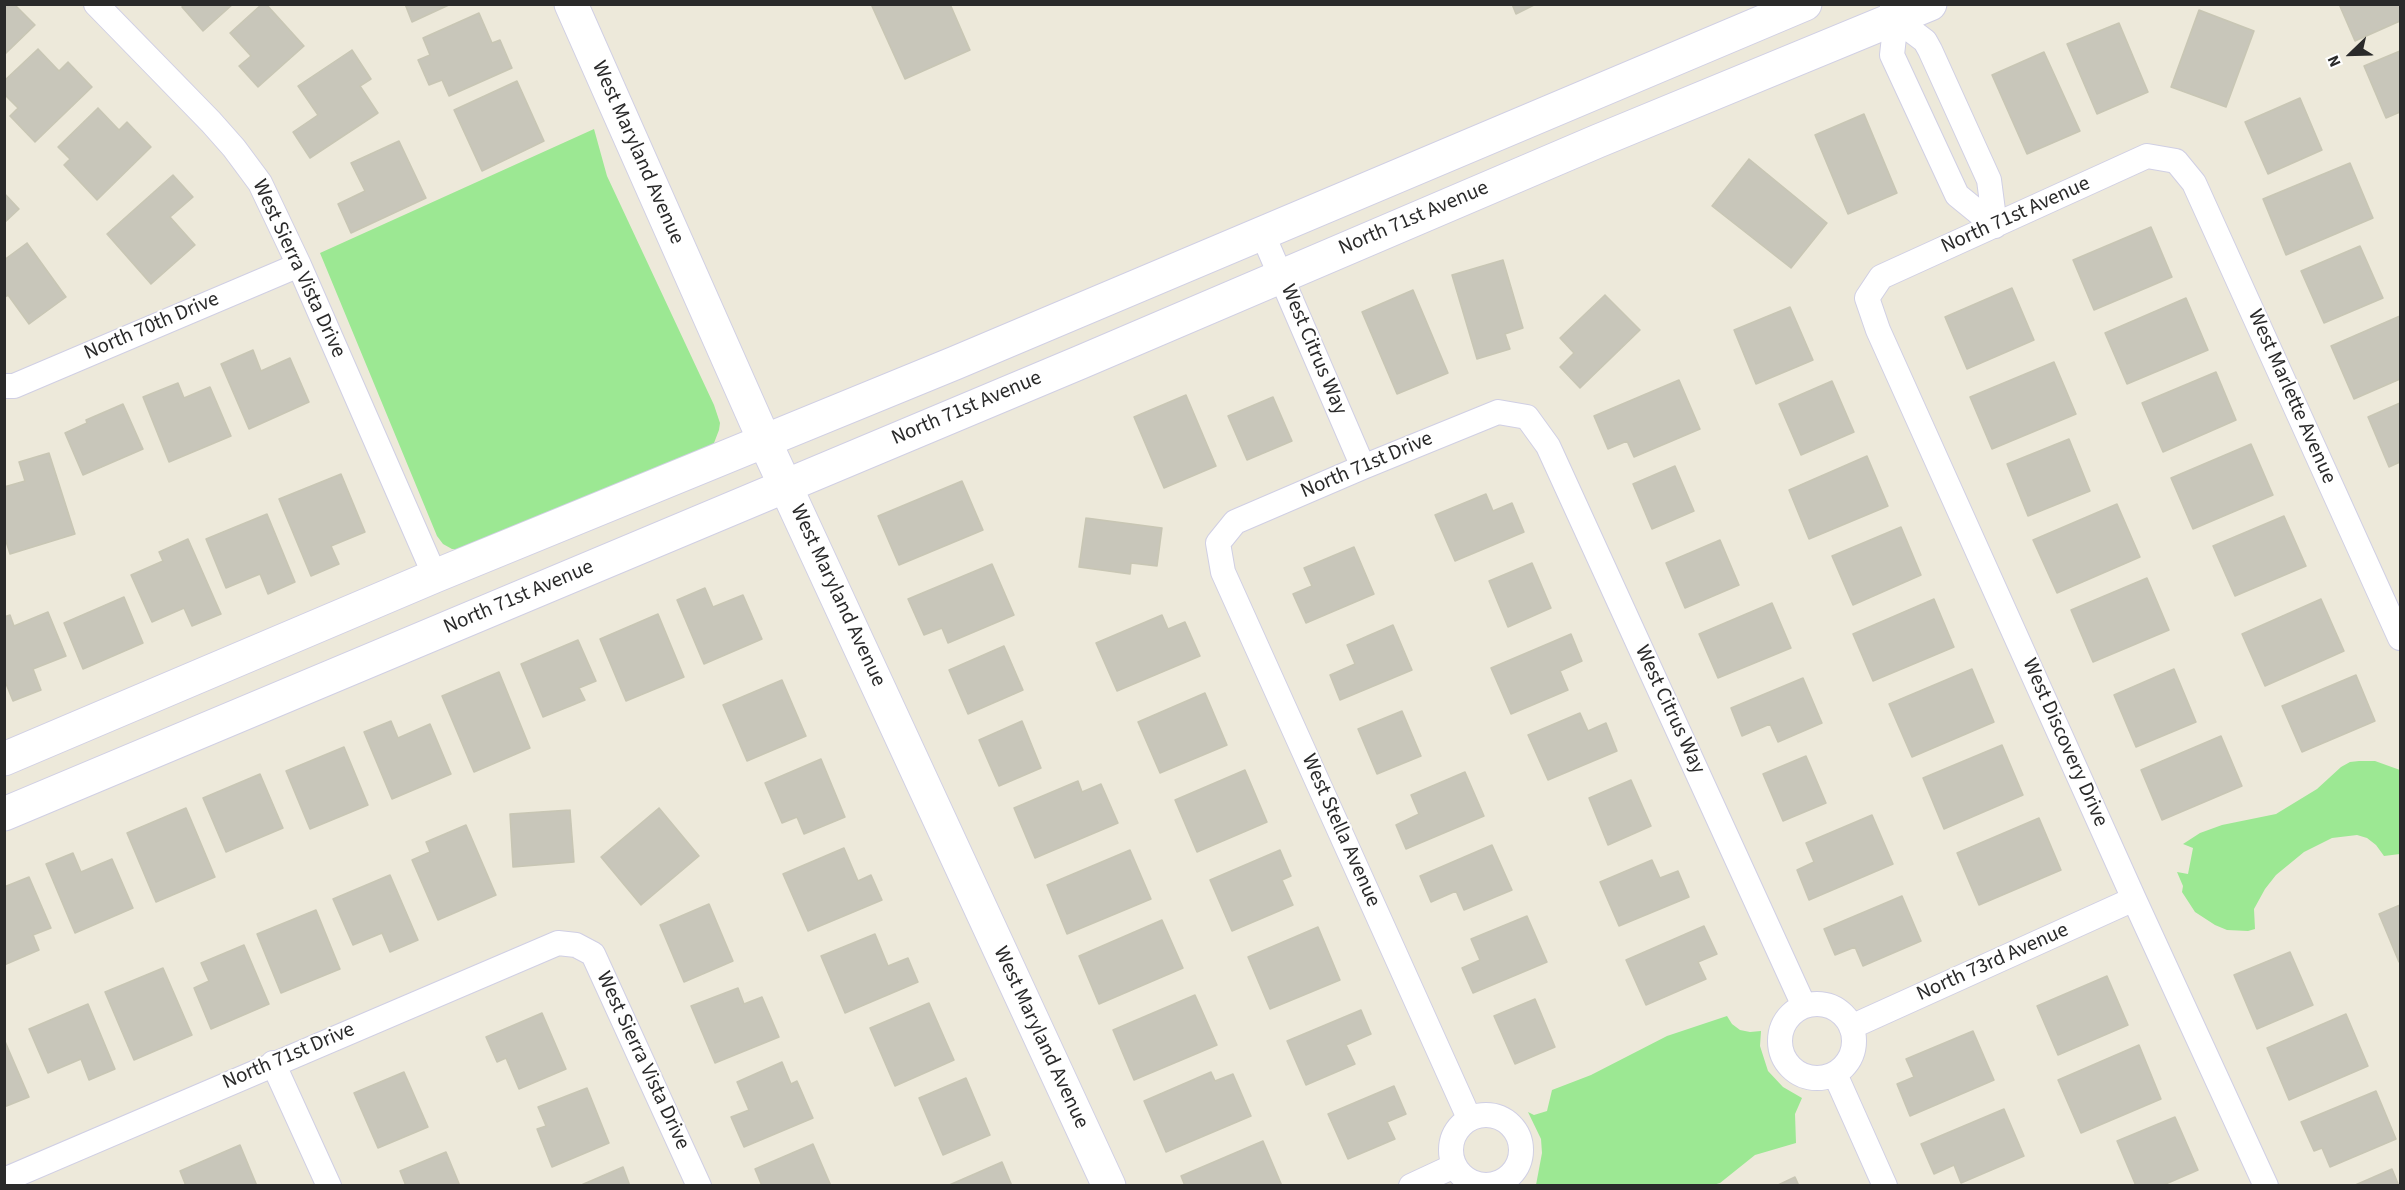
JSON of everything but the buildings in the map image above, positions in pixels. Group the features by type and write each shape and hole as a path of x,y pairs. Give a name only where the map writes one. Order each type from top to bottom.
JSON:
{"street":[{"name":"West Sierra Vista Drive","path":"96,4 234,148 260,183 299,265 435,576"},
{"name":"West Maryland Avenue","path":"571,4 765,442 1109,1185"},
{"path":"4,759 435,576 1263,235 1805,4"},
{"name":"North 71st Avenue","path":"4,814 1282,276 1894,11 1930,4"},
{"path":"1894,11 1892,56 1957,195 1995,226"},
{"path":"1894,11 1925,41 1930,50 1989,180 1995,226"},
{"name":"North 71st Avenue","path":"1868,298 1881,277 2147,156 2176,160"},
{"name":"West Marlette Avenue","path":"2176,160 2194,183 2400,638"},
{"name":"West Citrus Way","path":"1263,235 1363,467"},
{"name":"North 70th Drive","path":"4,386 14,386 299,265"},
{"name":"West Discovery Drive","path":"1868,298 1878,330 2134,899 2266,1185"},
{"name":"North 71st Drive","path":"1218,543 1235,522 1363,467 1498,412 1527,417"},
{"name":"West Citrus Way","path":"1527,417 1548,446 1804,1006"},
{"name":"West Stella Avenue","path":"1218,543 1223,572 1469,1118"},
{"name":"North 73rd Avenue","path":"1851,1027 2134,899"},
{"name":"North 71st Drive","path":"4,1180 558,943 576,945"},
{"name":"West Sierra Vista Drive","path":"576,945 594,954 699,1185"},
{"path":"1826,1005 1836,1009 1851,1027 1854,1047 1851,1058 1835,1074 1825,1078 1803,1076 1793,1070 1781,1051 1780,1040 1787,1020 1804,1006 1826,1005"},
{"path":"273,1063 329,1185"},
{"path":"1835,1074 1885,1185"},
{"path":"1481,1114 1494,1115 1505,1120 1514,1128 1520,1139 1519,1164 1503,1184 1469,1182 1454,1166 1450,1155 1454,1134 1469,1118 1481,1114"},
{"path":"1411,1185 1454,1166"}],"green space":[{"path":"594,129 607,176 714,405 720,423 719,430 714,443 705,450 464,550 452,549 443,544 437,536 320,253"},
{"path":"2375,761 2400,770 2400,854 2384,856 2367,838 2357,835 2332,838 2304,852 2276,875 2254,909 2255,929 2227,930 2195,912 2182,892 2183,886 2177,872 2188,874 2193,848 2183,844 2200,833 2222,825 2276,814 2317,789 2341,767 2350,762"},
{"path":"1727,1016 1740,1030 1761,1031 1760,1046 1768,1071 1783,1087 1802,1098 1795,1114 1796,1143 1755,1155 1720,1183 1713,1185 1536,1185 1542,1153 1541,1139 1528,1112 1534,1115 1547,1111 1552,1090 1591,1075 1667,1036"}]}
